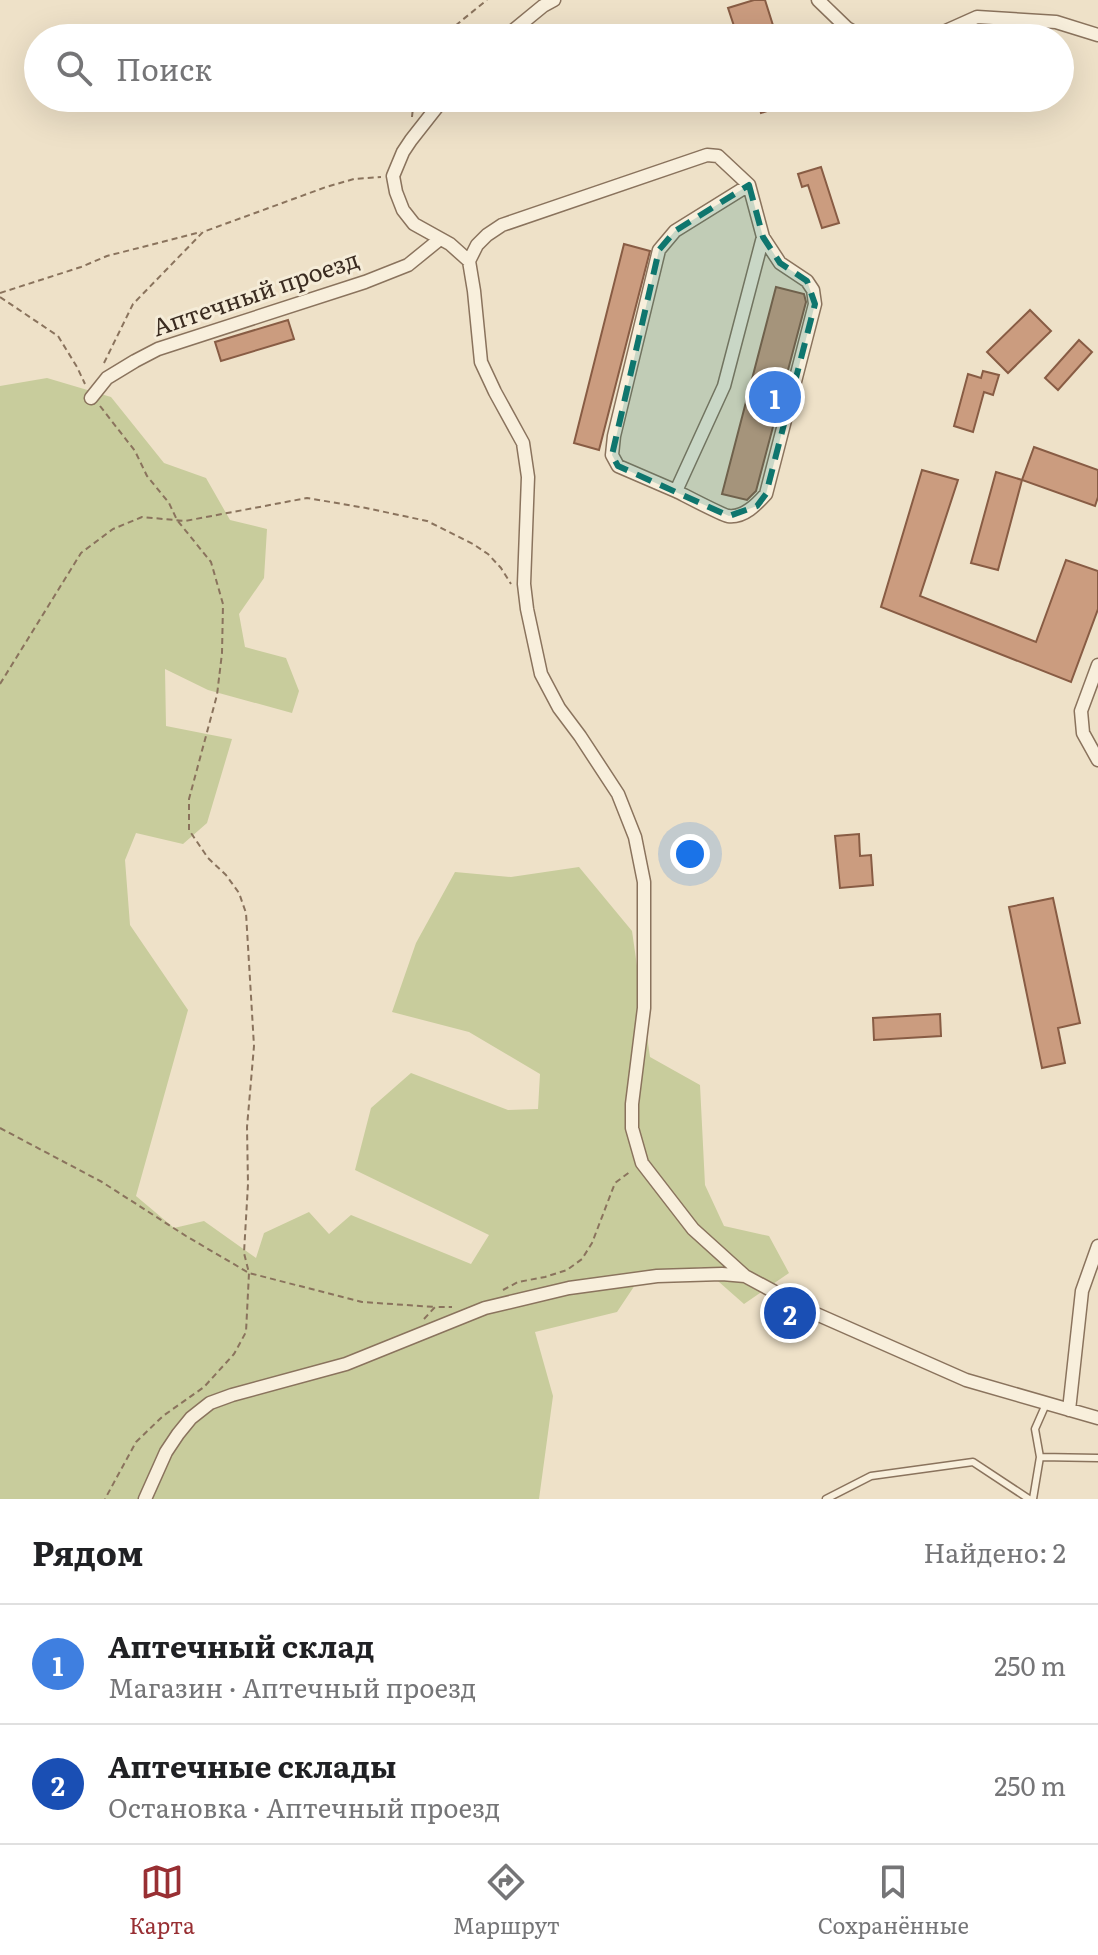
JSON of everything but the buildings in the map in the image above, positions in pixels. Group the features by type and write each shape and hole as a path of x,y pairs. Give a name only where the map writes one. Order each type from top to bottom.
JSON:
{"street":[{"path":"521,24 554,0"},
{"path":"818,0 842,24"},
{"path":"961,24 977,17 1062,24"},
{"path":"1074,28 1098,35"},
{"path":"433,112 403,152 393,176 396,192 403,210 414,224 450,244 469,261"},
{"path":"749,185 675,231 659,250 612,455 618,466 729,516 744,513 757,506 766,494 815,304 813,290 807,281 780,263 763,237 749,185 718,156 707,155 502,225 477,245 469,261 481,362 523,443 528,477 524,584 541,674 559,708 618,794 635,837 644,882 644,1008 632,1128 642,1163 693,1229 745,1276 814,1313 966,1380 1098,1418"},
{"path":"676,491 724,386 763,237"},
{"name":"Аптечный проезд","path":"91,398 107,378 158,349 365,282 408,265 440,239"},
{"path":"1098,665 1081,711 1083,733 1098,760"},
{"path":"1069,1410 1082,1291 1098,1246"},
{"path":"145,1499 166,1452 178,1434 191,1418 210,1403 346,1364 485,1308 555,1291 657,1276 745,1276"}],"lane":[{"path":"826,1499 871,1476 973,1462 1031,1499 1040,1457 1035,1429 1046,1404"},
{"path":"1040,1457 1098,1458"}],"path":[{"path":"457,24 487,0"},
{"path":"0,295 107,256 203,232 354,179 393,176"},
{"path":"101,371 133,304 203,232"},
{"path":"0,295 58,336 91,398 135,451 147,476 169,503 177,520 211,562 223,604 217,695 189,799 189,830 208,858 239,893 246,913 254,1046 247,1127 244,1253 249,1273 246,1332 234,1354 204,1387 163,1416 136,1442 105,1499"},
{"path":"0,684 81,553 113,529 142,517 185,521 307,498 382,511 427,521 473,544 488,554 514,588"},
{"path":"0,1128 102,1182 249,1273 362,1302 461,1306"},
{"path":"497,1293 518,1282 567,1270 582,1259 592,1243 615,1183 642,1163"},
{"path":"421,1322 435,1307"}],"highlighted area":[{"path":"749,185 763,237 780,263 807,281 815,304 766,494 757,506 729,516 618,466 612,455 659,250 675,231"}],"green space":[{"path":"47,378 111,397 164,463 206,478 230,520 267,529 264,578 239,614 245,647 286,658 299,691 292,713 208,690 165,669 166,726 232,739 207,823 183,844 136,833 125,860 130,925 188,1010 136,1196 174,1228 204,1221 256,1258 264,1233 309,1212 329,1234 351,1215 471,1264 489,1235 355,1170 371,1108 411,1073 508,1110 538,1109 540,1074 469,1032 392,1012 416,943 455,872 511,877 579,867 632,931 650,1057 700,1085 705,1185 724,1226 769,1236 789,1273 744,1304 702,1267 641,1276 617,1312 535,1332 553,1396 539,1499 0,1499 0,386"}],"place":[{"name":"Аптечный склад","path":"775,397"},
{"name":"Аптечные склады","path":"790,1313"}]}
